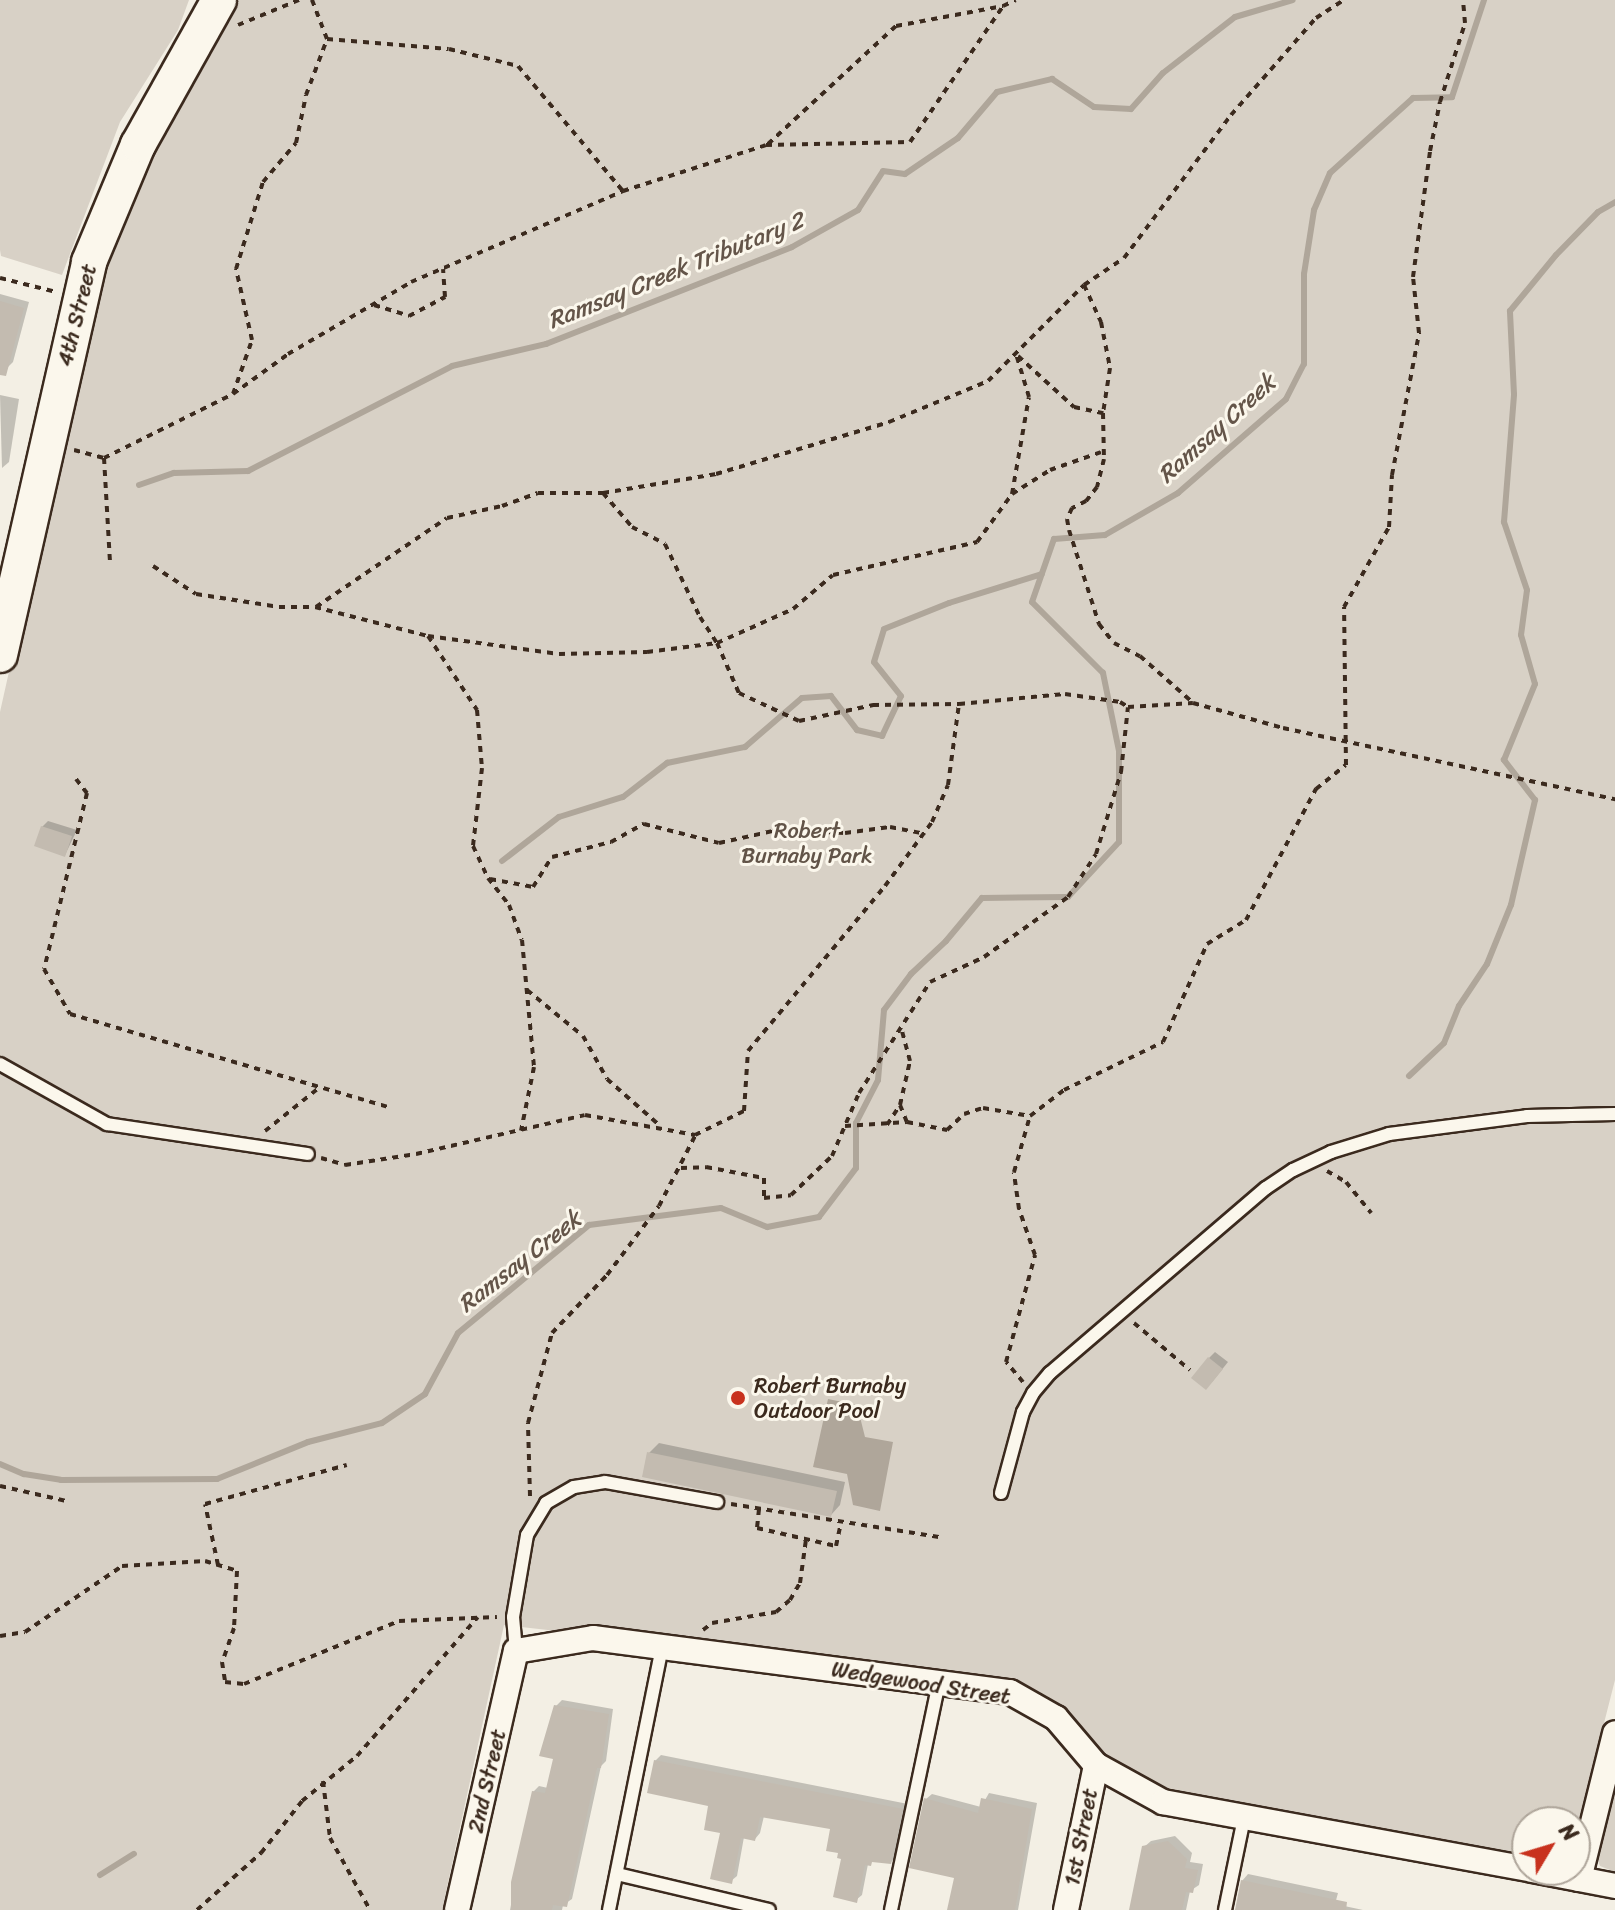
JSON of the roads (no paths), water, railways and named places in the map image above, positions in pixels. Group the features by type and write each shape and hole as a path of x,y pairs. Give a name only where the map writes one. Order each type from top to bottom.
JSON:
{"street":[{"name":"4th Street","path":"0,655 79,298 105,219 138,145 226,14"},
{"name":"Wedgewood Street","path":"516,1651 593,1638 1010,1692 1056,1718 1096,1765 1163,1802 1511,1867"},
{"name":"2nd Street","path":"457,1910 516,1651"},
{"path":"1591,1830 1615,1733"},
{"name":"1st Street","path":"1066,1910 1096,1765"},
{"name":"Wedgewood Street","path":"1591,1881 1615,1886"}],"lane":[{"path":"0,1064 107,1124 308,1154"},
{"path":"1001,1493 1023,1412 1033,1393 1050,1373 1266,1188 1312,1161 1389,1134 1527,1116 1615,1114"},
{"path":"516,1651 513,1617 527,1535 535,1518 555,1497 595,1482 616,1482 717,1502"},
{"path":"609,1910 662,1647"},
{"path":"891,1910 939,1683"},
{"path":"1225,1910 1244,1818"},
{"path":"617,1874 769,1910"}],"waterway":[{"name":"Ramsay Creek Tributary 2","path":"139,485 174,473 248,471 452,366 546,344 792,247 858,210 883,171 905,174 958,138 997,92 1052,79 1094,107 1131,109 1163,73 1235,17 1293,0"},
{"name":"Ramsay Creek","path":"0,1464 24,1474 61,1480 217,1479 308,1442 382,1423 425,1394 458,1333 589,1225 721,1208 767,1227 819,1217 856,1168 856,1123 878,1080 884,1010 911,974 946,941 982,898 1068,897 1119,842 1119,751 1103,673 1032,602 1054,539 1105,535 1178,493 1286,399 1304,364 1304,274 1314,210 1330,173 1413,98 1452,97 1484,0"},
{"path":"1409,1076 1444,1043 1459,1006 1487,964 1511,905 1535,800 1504,760 1535,684 1521,635 1527,590 1504,522 1514,394 1510,311 1556,255 1598,212 1615,202"},
{"path":"502,861 559,817 623,797 667,763 745,747 802,698 831,696 857,730 882,736 901,696 874,662 884,629 949,603 1042,574"},
{"path":"100,1875 134,1854"}],"place":[{"name":"Robert Burnaby Outdoor Pool","path":"738,1398"}],"park label":[{"name":"Robert Burnaby Park","path":"807,842"}]}
